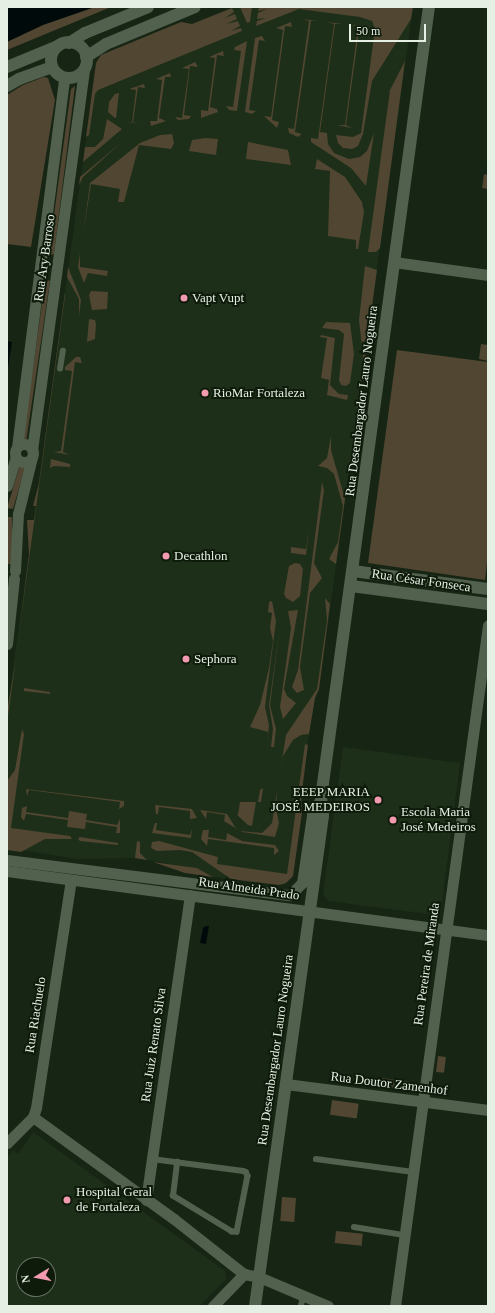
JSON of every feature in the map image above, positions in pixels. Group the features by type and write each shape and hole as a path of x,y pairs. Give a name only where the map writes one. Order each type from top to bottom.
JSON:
{"street":[{"path":"7,67 148,7"},
{"path":"86,57 106,44 195,7"},
{"name":"Rua Desembargador Lauro Nogueira","path":"255,1306 323,816 321,798 429,7"},
{"path":"64,44 80,46 86,57 84,69 76,77 64,78 52,67 53,52 64,44"},
{"path":"7,86 23,77 52,67"},
{"name":"Rua Ary Barroso","path":"7,644 11,574 18,514 32,454 84,69"},
{"name":"Rua Ary Barroso","path":"7,486 14,452 41,264 64,78"},
{"path":"394,262 488,275"},
{"path":"41,264 57,268"},
{"path":"14,452 26,444 32,454"},
{"name":"Rua César Fonseca","path":"353,571 488,589"},
{"name":"Rua César Fonseca","path":"351,586 488,604"},
{"name":"Rua Pereira de Miranda","path":"394,1306 488,625"},
{"name":"Rua Desembargador Lauro Nogueira","path":"290,895 302,883 312,815 321,798"},
{"name":"Rua Almeida Prado","path":"7,860 290,895"},
{"name":"Rua Almeida Prado","path":"7,871 488,935"},
{"name":"Rua Riachuelo","path":"33,1117 71,880"},
{"name":"Rua Juiz Renato Silva","path":"146,1200 190,895"},
{"name":"Rua Doutor Zamenhof","path":"286,1084 488,1110"},
{"path":"7,1143 33,1117 174,1219 244,1274 259,1277 302,1301 328,1306"},
{"path":"213,1306 244,1274"}],"lane":[{"path":"60,369 63,351"},
{"path":"152,1159 177,1162 243,1171 248,1174 237,1232 232,1232 173,1196 177,1162"},
{"path":"316,1159 413,1172"},
{"path":"354,1227 404,1235"}],"shaded area":[{"path":"7,7 111,7 7,50"},
{"path":"7,7 95,7 43,25 7,42"},
{"name":"RioMar Fortaleza","path":"235,7 413,7 319,689 315,698 309,734 293,876 283,885 213,877 197,868 135,858 78,859 7,848 7,712 97,60 101,55 181,22 192,24"},
{"path":"240,7 252,7 250,22 247,23"},
{"path":"259,7 413,7 411,19 372,81 363,134 358,146 352,149 343,148 338,143 336,135 353,137 361,133 375,29 372,21 360,17 299,9 256,26 257,21 266,18 257,19 258,13 267,9 258,11"},
{"path":"232,8 234,12 225,18 235,14 237,19 226,24 238,21 240,26 231,31 241,28 242,31 98,90 95,94 89,135 86,137 96,63 101,55 181,22 192,24"},
{"path":"302,19 317,21 311,21 295,132 302,134 298,137 289,133 288,128 294,129 309,21"},
{"path":"291,22 292,27 285,26 272,120 279,122 277,128 264,116 271,117 283,30 276,28"},
{"path":"327,22 342,24 335,24 320,132 327,133 328,144 334,153 349,159 360,157 367,151 374,133 366,186 351,168 311,142 311,138 318,139 334,24"},
{"path":"351,25 363,26 366,30 359,31 346,125 352,128 337,125 345,125 358,27"},
{"path":"262,36 265,41 259,40 249,110 256,111 252,114 245,112 255,38"},
{"path":"247,41 237,111 229,110 226,106 233,107 241,51 234,50 235,47"},
{"path":"223,51 224,56 217,55 210,107 217,109 218,112 201,118 201,110 208,111 215,58 209,57"},
{"path":"405,61 380,248 376,252 368,252 390,90"},
{"path":"195,62 198,67 190,66 184,115 191,116 189,119 178,120 175,117 182,118 189,69 182,68"},
{"path":"170,73 171,77 165,77 159,118 166,121 151,126 150,121 157,121 162,80 156,79"},
{"path":"44,77 48,78 55,100 31,247 7,244 7,95 23,85"},
{"path":"144,84 145,88 138,87 133,122 140,123 126,122 132,122 136,90 129,89"},
{"path":"75,86 54,254 51,255 49,252 71,89"},
{"path":"119,93 115,118 108,112 109,102 115,94"},
{"path":"107,119 122,129 83,162 85,147 95,147 103,139"},
{"path":"172,134 174,143 171,149 139,145 124,202 118,202 120,189 91,184 83,235 90,183 140,143 160,135"},
{"path":"205,138 218,139 216,155 189,151 192,140"},
{"path":"122,142 83,177 79,185 80,177"},
{"path":"248,142 288,150 291,165 246,159"},
{"path":"317,159 345,177 362,202 364,212 358,249 356,249 356,240 328,236 330,171 315,169"},
{"path":"484,174 488,175 488,189 482,188"},
{"path":"80,253 80,267 108,271 107,276 88,273 84,283 78,267"},
{"path":"365,266 377,270 349,473 363,356 359,320"},
{"path":"68,267 81,300 79,316 79,299 67,277"},
{"path":"47,280 50,281 26,442 23,439 45,282"},
{"path":"91,291 108,292 107,309 92,310 89,295"},
{"path":"65,292 18,640 29,555 27,520 34,520 36,506 33,506 39,483"},
{"path":"89,319 95,320 95,339 87,342"},
{"path":"326,322 350,323 354,354 350,383 346,386 341,385 339,380 344,334 339,330 322,328"},
{"path":"321,335 335,338 330,385 339,394 348,395 347,400 327,395 329,380 321,378 327,338 320,337"},
{"path":"7,341 12,342 7,374"},
{"path":"481,344 488,345 488,361 479,359"},
{"path":"397,350 488,362 488,554 485,580 368,563"},
{"path":"76,357 80,357 82,363 75,362 63,452 70,455 54,452 61,451 72,371 65,370 65,367"},
{"path":"331,436 331,450 345,499 336,564 329,559 338,542 343,506 334,474 327,468 318,466 327,458"},
{"path":"51,459 70,464 70,467 54,466 50,468"},
{"path":"23,464 25,468 13,509 7,508 20,465"},
{"path":"322,482 324,490 314,563 322,578 310,593 300,667 304,690 297,693 292,687 298,670"},
{"path":"7,517 12,517 12,564 7,564"},
{"path":"309,528 306,555 291,553 291,547 306,549"},
{"path":"295,563 300,564 303,569 300,596 293,602 286,598 284,594 289,566"},
{"path":"325,598 330,604 319,689 315,698 309,734 301,735 293,740 283,756 280,773 286,735 317,689 327,620"},
{"path":"272,601 276,621 265,707 269,725 267,744 268,732 250,727 260,705 269,668 273,641 270,628 272,613 268,612 269,602"},
{"path":"298,610 284,689 287,696 296,703 283,719 280,707 291,628 288,611"},
{"path":"280,626 270,705 276,729 274,747 271,747 273,729 269,705"},
{"path":"16,659 7,723 7,712"},
{"path":"24,688 50,692 50,694 24,691"},
{"path":"22,729 24,734 11,828 70,836 72,839 45,839 21,852 7,850 7,781 15,770"},
{"path":"305,744 308,745 301,797 302,813 293,876 286,883 279,885 231,879 192,852 180,850 157,851 151,848 152,842 159,841 218,857 217,864 287,874"},
{"name":"Escola Maria José Medeiros","path":"343,747 460,763 441,911 436,915 328,901 323,894"},
{"path":"263,788 261,802 258,802 260,790"},
{"path":"26,789 124,801 124,806 119,809 120,802 29,790 27,796"},
{"path":"277,791 276,809 279,823 275,837 240,831 262,833 272,823"},
{"path":"240,802 256,802 252,826 248,825 236,814 238,815"},
{"path":"155,805 192,809 197,818 190,819 190,811 159,807 158,814 156,814"},
{"path":"27,806 26,812 68,818 69,811 87,814 86,820 117,825 120,819 120,833 116,833 117,827 86,822 85,829 67,827 68,820 26,814 24,821 21,817 22,808"},
{"path":"200,810 227,814 235,827 239,830 224,821 225,815 207,812 206,819"},
{"path":"155,823 157,823 156,830 190,835 192,828 191,838 152,833"},
{"path":"203,830 209,830 208,837 226,840 227,833 242,841 275,845 279,851 274,855 274,848 208,839 207,846 201,839"},
{"path":"80,837 118,843 118,845 80,841 78,839"},
{"path":"137,841 140,842 140,853 147,860 135,858"},
{"path":"153,862 197,868 213,877 185,873"},
{"path":"209,926 206,944 200,943 203,928"},
{"path":"438,1056 446,1057 444,1073 436,1072"},
{"path":"382,1078 409,1082 408,1090 381,1086"},
{"path":"435,1085 448,1087 447,1095 439,1094"},
{"path":"332,1100 359,1104 357,1119 330,1115"},
{"name":"Hospital Geral de Fortaleza","path":"33,1132 225,1271 226,1279 200,1306 7,1306 7,1158 13,1150 18,1154"},
{"path":"282,1197 296,1198 294,1222 280,1221"},
{"path":"336,1231 363,1234 362,1246 335,1243"}],"place":[{"name":"Vapt Vupt","path":"184,298"},
{"name":"RioMar Fortaleza","path":"205,393"},
{"name":"Decathlon","path":"166,556"},
{"name":"Sephora","path":"186,659"},
{"name":"EEEP MARIA JOSÉ MEDEIROS","path":"378,800"},
{"name":"Escola Maria José Medeiros","path":"393,820"},
{"name":"Hospital Geral de Fortaleza","path":"67,1200"}]}
